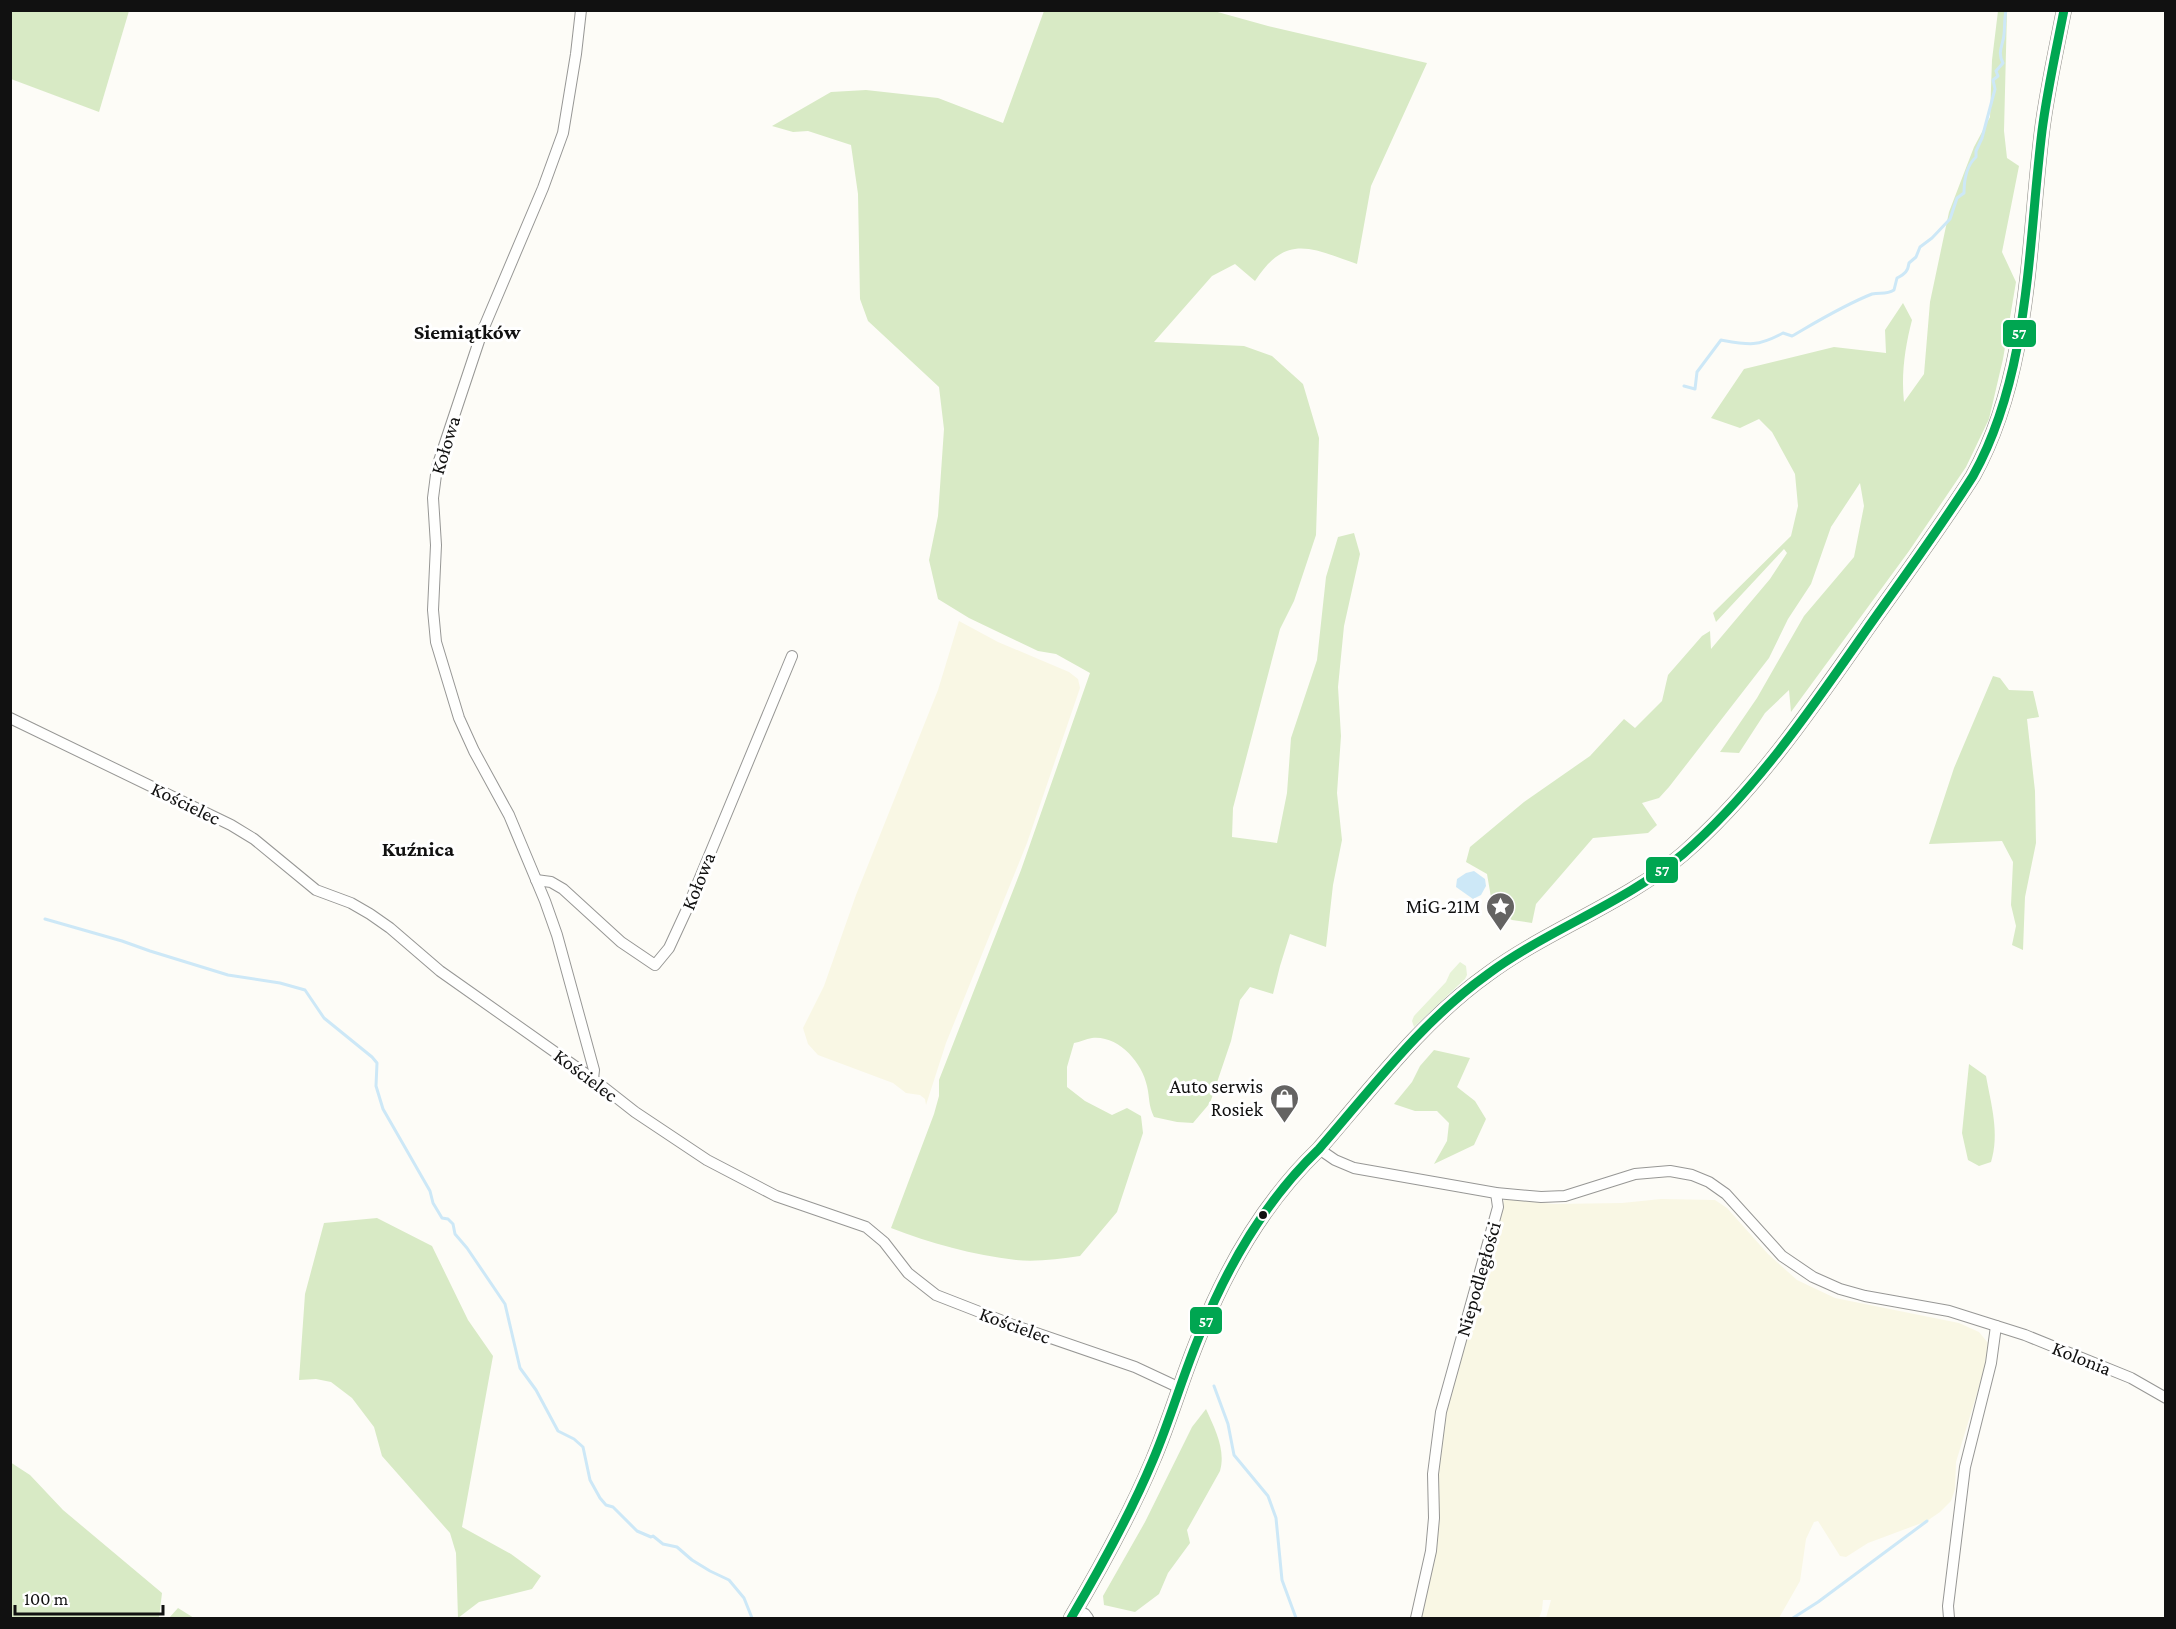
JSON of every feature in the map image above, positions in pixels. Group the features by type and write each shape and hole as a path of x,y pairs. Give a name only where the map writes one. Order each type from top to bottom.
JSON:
{"main road":[{"path":"1078,1615 1140,1491 1214,1301 1252,1233 1288,1183 1456,997 1515,955 1654,876 1707,831 1768,764 1806,715 1962,493 1984,457 2007,395 2025,296 2042,130 2064,10"}],"street":[{"name":"Kołowa","path":"581,10 563,133 543,188 482,332 442,450 433,498 436,545 433,610 436,642 441,663 464,732 509,815 557,934 594,1070 593,1079"},
{"name":"Kołowa","path":"536,880 551,882 563,889 621,942 655,964 669,948 687,909 792,656"},
{"name":"Kościelec","path":"10,718 231,825 254,839 316,890 351,903 390,928 440,970 670,1137 741,1179 776,1196 866,1227 884,1242 908,1273 936,1295 1013,1325 1135,1367 1180,1388"},
{"path":"1319,1149 1335,1160 1354,1168 1496,1193"},
{"name":"Niepodległości","path":"1416,1618 1431,1551 1436,1438 1441,1412 1498,1207 1496,1193 1541,1197 1565,1196 1635,1174 1670,1171 1692,1175 1709,1182 1726,1194 1782,1256 1813,1277 1840,1289 1949,1311 1996,1326"},
{"path":"1949,1618 1948,1605 1965,1467 1991,1363 1996,1326"},
{"name":"Kolonia","path":"1996,1326 2025,1335 2122,1374 2166,1398"}],"shaded area":[{"path":"959,621 998,642 1069,672 1078,679 1080,688 1027,843 946,1043 926,1105 925,1099 920,1095 906,1093 893,1083 818,1055 808,1044 803,1028 824,986 856,895 938,690"},
{"path":"1504,1199 1554,1204 1622,1203 1661,1199 1715,1200 1727,1208 1768,1254 1797,1280 1835,1298 1959,1323 1979,1332 1988,1343 1986,1364 1956,1462 1955,1489 1951,1501 1927,1521 1868,1543 1846,1557 1840,1556 1818,1521 1814,1522 1806,1539 1800,1581 1779,1618 1546,1618 1551,1600 1543,1600 1539,1618 1422,1618 1437,1539 1439,1459 1443,1425 1478,1288"}],"green space":[{"path":"10,11 129,11 99,112 11,79"},
{"path":"1044,11 1214,11 1427,63 1371,186 1357,264 1326,253 1300,248 1289,250 1278,256 1266,266 1255,281 1235,264 1212,276 1154,342 1244,346 1272,356 1303,384 1319,438 1316,535 1294,601 1280,629 1233,808 1232,837 1277,843 1287,793 1291,738 1317,660 1326,577 1338,537 1354,533 1360,554 1344,626 1338,687 1341,736 1337,793 1342,840 1333,885 1326,947 1290,934 1273,994 1250,987 1240,1000 1231,1041 1210,1103 1193,1123 1154,1117 1140,1068 1120,1046 1102,1038 1074,1043 1067,1067 1067,1087 1085,1101 1112,1115 1127,1108 1141,1116 1143,1133 1117,1212 1080,1256 1031,1261 968,1252 891,1228 934,1114 939,1096 939,1080 1021,870 1090,673 1056,654 1038,651 969,618 938,599 929,560 938,516 944,429 939,387 868,321 860,299 858,194 851,145 808,131 793,132 772,126 831,92 866,90 938,98 1003,123"},
{"path":"1998,11 2007,11 2004,131 2007,158 2019,166 2002,252 2016,282 2003,359 1989,419 1966,467 1909,551 1791,712 1789,690 1765,713 1739,753 1720,752 1757,698 1804,616 1854,557 1864,506 1860,483 1831,527 1811,584 1788,619 1769,658 1669,787 1659,798 1642,803 1657,825 1648,833 1593,838 1536,904 1532,923 1512,920 1493,909 1487,874 1466,862 1470,847 1524,802 1590,756 1624,719 1635,728 1662,701 1668,675 1702,636 1710,631 1711,649 1770,579 1787,553 1784,549 1716,622 1713,613 1791,536 1798,506 1795,474 1772,432 1759,419 1740,428 1711,418 1744,369 1834,347 1886,353 1885,330 1903,303 1912,320 1904,361 1904,402 1924,374 1930,302 1949,212 1974,147 1990,117 1992,60"},
{"path":"1993,676 2000,678 2009,690 2033,691 2039,717 2027,719 2035,791 2036,843 2025,897 2023,950 2012,945 2016,926 2011,905 2013,862 2002,841 1929,844 1954,768"},
{"path":"1460,962 1466,966 1465,979 1414,1027 1412,1021 1414,1016 1446,982 1450,973"},
{"path":"1434,1050 1470,1058 1457,1087 1475,1101 1486,1119 1474,1145 1434,1164 1447,1141 1449,1123 1437,1111 1415,1111 1394,1104"},
{"path":"1969,1064 1986,1076 1994,1119 1995,1141 1991,1162 1979,1166 1968,1160 1962,1133"},
{"path":"377,1218 432,1246 468,1320 493,1356 462,1527 511,1554 541,1576 532,1589 479,1602 458,1618 456,1553 450,1533 382,1456 374,1427 352,1398 331,1382 316,1379 299,1380 305,1294 324,1223"},
{"path":"1206,1409 1219,1440 1222,1455 1220,1471 1187,1530 1190,1543 1168,1573 1159,1594 1135,1612 1104,1605 1103,1596 1145,1522 1192,1427"},
{"path":"10,1462 30,1475 63,1510 162,1593 159,1618 11,1618"},
{"path":"178,1608 194,1618 169,1618"}],"water":[{"path":"1474,871 1485,879 1486,886 1481,895 1473,899 1456,887 1457,879"}],"waterway":[{"path":"1684,386 1695,389 1697,372 1721,340 1753,344 1783,333 1792,336 1862,298 1894,290 1897,278 1906,272 1920,247 1950,219 1957,198 1964,193 1966,174 1976,157 1995,89 1993,80 1998,76 1996,71 2003,63 2000,52 2006,10"},
{"path":"45,919 228,975 280,983 305,990 324,1018 377,1063 376,1086 383,1109 430,1191 433,1203 442,1218 448,1219 453,1224 455,1234 505,1304 520,1368 536,1390 558,1431 574,1439 583,1447 590,1480 600,1498 606,1505 613,1507 637,1531 653,1536 663,1544 677,1547 692,1560 729,1580 744,1598 752,1618"},
{"path":"1214,1386 1228,1424 1234,1455 1268,1496 1276,1518 1282,1580 1296,1618"},
{"path":"1793,1618 1927,1521"}],"transit line":[{"name":"57","path":"1071,1618 1135,1501 1195,1348 1224,1282 1236,1258 1282,1189 1419,1034 1464,993 1488,974 1536,943 1637,887 1683,854 1710,829 1759,776 1804,718 1973,476 1992,437 2006,395 2016,352 2024,308 2044,116 2064,10"}],"place":[{"name":"MiG-21M","path":"1501,932"},
{"name":"Auto serwis Rosiek","path":"1284,1124"}],"district":[{"name":"Siemiątków","path":"467,332"},
{"name":"Kuźnica","path":"418,849"}]}
